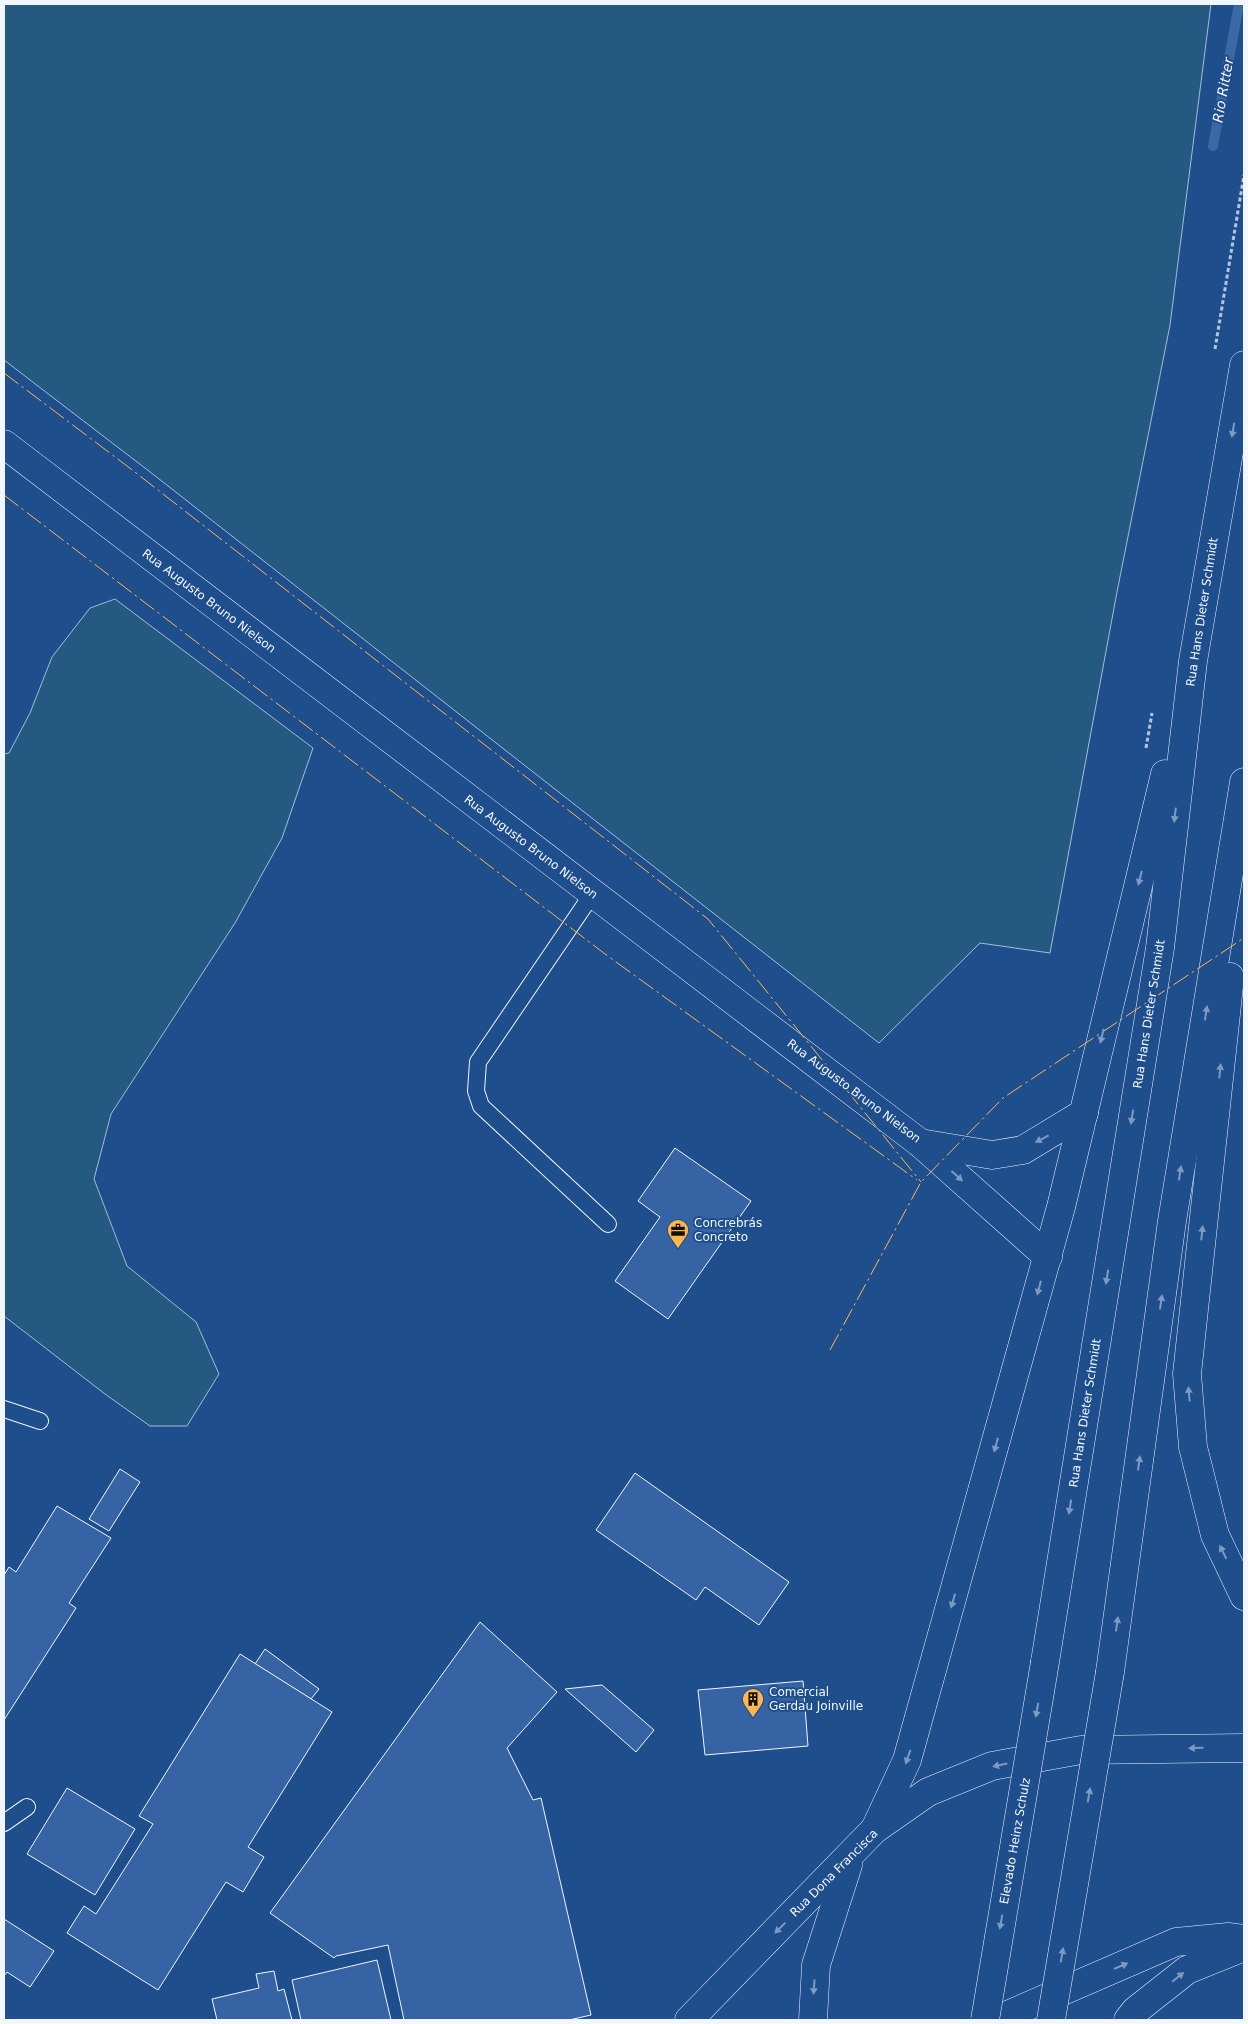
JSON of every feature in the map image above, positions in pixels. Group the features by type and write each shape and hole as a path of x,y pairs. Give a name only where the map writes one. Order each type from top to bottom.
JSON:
{"main road":[{"name":"Rua Hans Dieter Schmidt","path":"1045,1662 1160,948 1193,661 1244,365"},
{"name":"Rua Augusto Bruno Nielson","path":"4,444 920,1143 992,1155 1023,1150 1084,1114"},
{"path":"876,1830 907,1760 1048,1257 1193,661"},
{"path":"1051,2020 1110,1672 1172,1221 1244,782"},
{"path":"1244,839 1187,1374 1193,1447 1215,1535 1244,1596"},
{"path":"920,1143 1048,1257"},
{"name":"Elevado Heinz Schulz","path":"985,2020 1045,1662"},
{"name":"Rua Dona Francisca","path":"689,2020 876,1830 928,1792 992,1766 1081,1750 1244,1748"},
{"path":"813,2020 816,1965 851,1856"},
{"path":"996,2020 1176,1942 1228,1937 1244,1939"},
{"path":"1128,2020 1136,2011 1187,1970 1244,1947"}],"lane":[{"path":"593,893 478,1062 476,1090 481,1106 608,1224"},
{"path":"4,1409 40,1421"},
{"path":"4,1823 27,1808"}],"shaded area":[{"path":"4,4 1211,4 1170,325 1117,592 1050,953 980,943 879,1043 154,475 4,360"},
{"path":"115,599 313,748 282,838 235,923 111,1114 94,1179 127,1266 196,1322 219,1374 187,1426 150,1426 105,1394 4,1316 4,754 9,753 30,713 52,657 90,608"}],"building":[{"name":"Concrebrás Concreto","path":"675,1148 751,1201 668,1319 615,1281 660,1217 638,1201"},
{"path":"120,1469 140,1482 109,1531 89,1519"},
{"path":"635,1473 789,1582 759,1625 705,1587 696,1600 596,1530"},
{"path":"57,1506 111,1538 69,1603 76,1608 4,1720 4,1575 9,1567 16,1572"},
{"path":"480,1622 557,1692 507,1748 533,1800 541,1798 591,2015 569,2020 404,2020 388,1945 334,1958 270,1913"},
{"path":"265,1649 319,1689 311,1699 255,1664"},
{"path":"240,1654 332,1712 248,1847 264,1857 243,1892 226,1882 158,1990 67,1933 84,1906 96,1914 153,1824 139,1816"},
{"name":"Comercial Gerdau Joinville","path":"803,1681 808,1746 705,1755 698,1690"},
{"path":"602,1685 654,1730 636,1752 565,1689"},
{"path":"67,1788 135,1829 95,1895 27,1854"},
{"path":"4,1919 54,1951 30,1987 7,1972 4,1976"},
{"path":"377,1960 391,2020 301,2020 292,1980"},
{"path":"274,1971 278,1991 284,1989 292,2020 217,2020 212,1999 259,1988 256,1974"}],"waterway":[{"name":"Rio Ritter","path":"1213,146 1239,4"}],"power":[{"path":"4,373 131,469 708,919 921,1182"},
{"path":"4,495 605,954 917,1180"},
{"path":"830,1350 921,1182 1003,1098 1244,938"}],"place":[{"name":"Concrebrás Concreto","path":"678,1249"},
{"name":"Comercial Gerdau Joinville","path":"753,1718"}]}
